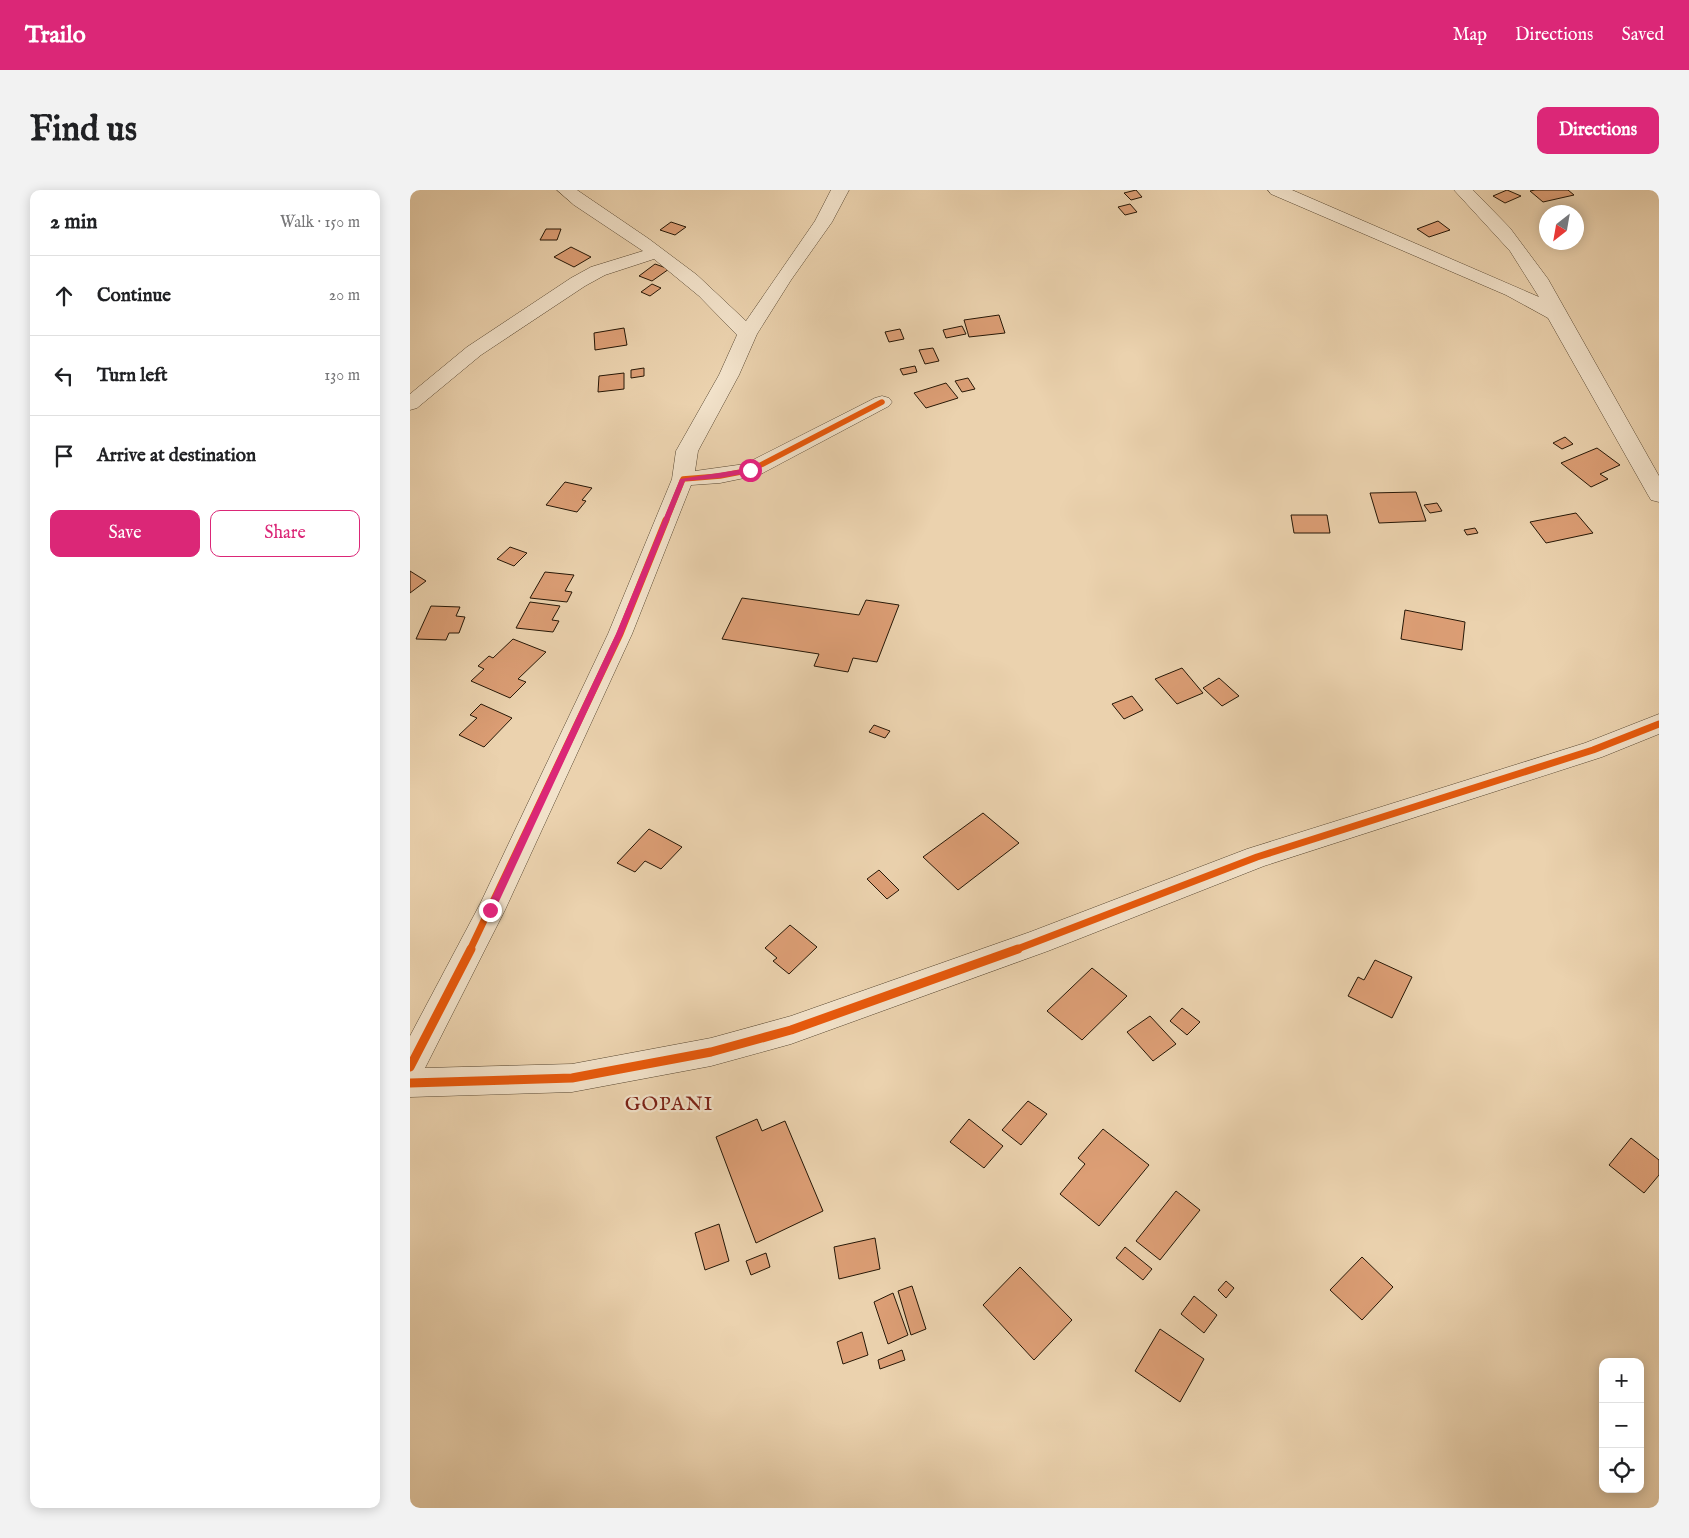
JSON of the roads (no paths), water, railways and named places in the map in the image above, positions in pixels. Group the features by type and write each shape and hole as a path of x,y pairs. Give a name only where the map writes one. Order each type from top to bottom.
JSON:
{"street":[{"path":"566,190 584,205 656,252 716,301 747,334"},
{"path":"410,1067 490,910 616,643 683,479 687,451 729,375 747,334 782,279 823,222 840,190"},
{"path":"1277,190 1513,291 1556,314"},
{"path":"1463,190 1510,237 1550,298 1556,314 1659,495"},
{"path":"410,404 474,351 578,282 598,271 656,252"},
{"path":"683,479 720,476 750,470 882,402"},
{"path":"410,1083 572,1078 711,1052 791,1030 1038,942 1258,857 1593,750 1659,724"}],"district":[{"name":"GOPANI","path":"669,1104"}]}
